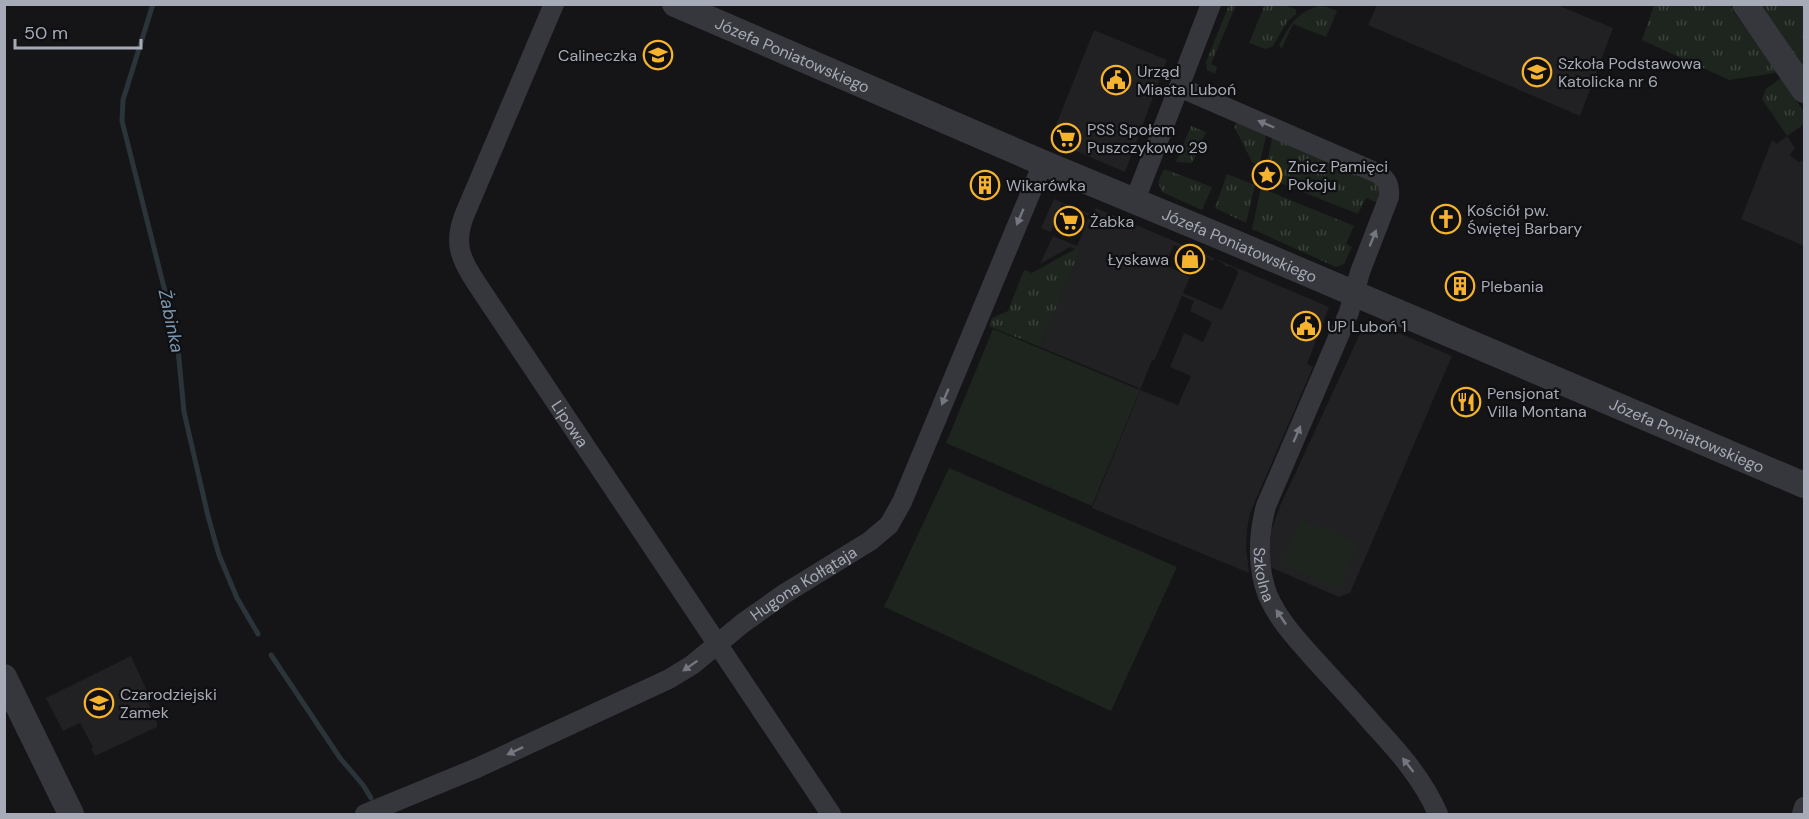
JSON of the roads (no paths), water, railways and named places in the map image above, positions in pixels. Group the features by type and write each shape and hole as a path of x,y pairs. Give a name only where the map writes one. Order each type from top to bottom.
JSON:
{"street":[{"name":"Lipowa","path":"554,4 461,225 460,251 471,275 831,814"},
{"name":"Józefa Poniatowskiego","path":"675,4 1042,163 1135,200 1804,485"},
{"path":"1135,200 1210,4"},
{"path":"1745,4 1804,90"},
{"name":"Szkolna","path":"1179,87 1349,160 1377,173 1388,184 1389,197 1360,272 1349,312 1266,506 1261,528 1262,570 1269,596 1280,618 1409,765 1428,793 1438,814"},
{"name":"Hugona Kołłątaja","path":"365,814 467,773 612,707 680,673 743,623 784,594 870,541 889,525 896,515 1042,163"},
{"path":"4,678 71,814"},
{"path":"1802,814 1804,807"}],"waterway":[{"name":"Żabinka","path":"153,4 123,100 122,121 177,339 184,412 208,516 219,555 237,598 258,634"},
{"name":"Żabinka","path":"271,655 340,758 371,798"}],"place":[{"name":"Calineczka","path":"658,55"},
{"name":"Szkoła Podstawowa Katolicka nr 6","path":"1537,72"},
{"name":"Urząd Miasta Luboń","path":"1116,80"},
{"name":"PSS Społem Puszczykowo 29","path":"1066,138"},
{"name":"Znicz Pamięci Pokoju","path":"1267,175"},
{"name":"Wikarówka","path":"985,185"},
{"name":"Kościół pw. Świętej Barbary","path":"1446,219"},
{"name":"Żabka","path":"1069,221"},
{"name":"Łyskawa","path":"1190,259"},
{"name":"Plebania","path":"1460,286"},
{"name":"UP Luboń 1","path":"1306,326"},
{"name":"Pensjonat Villa Montana","path":"1466,402"},
{"name":"Czarodziejski Zamek","path":"99,703"}]}
